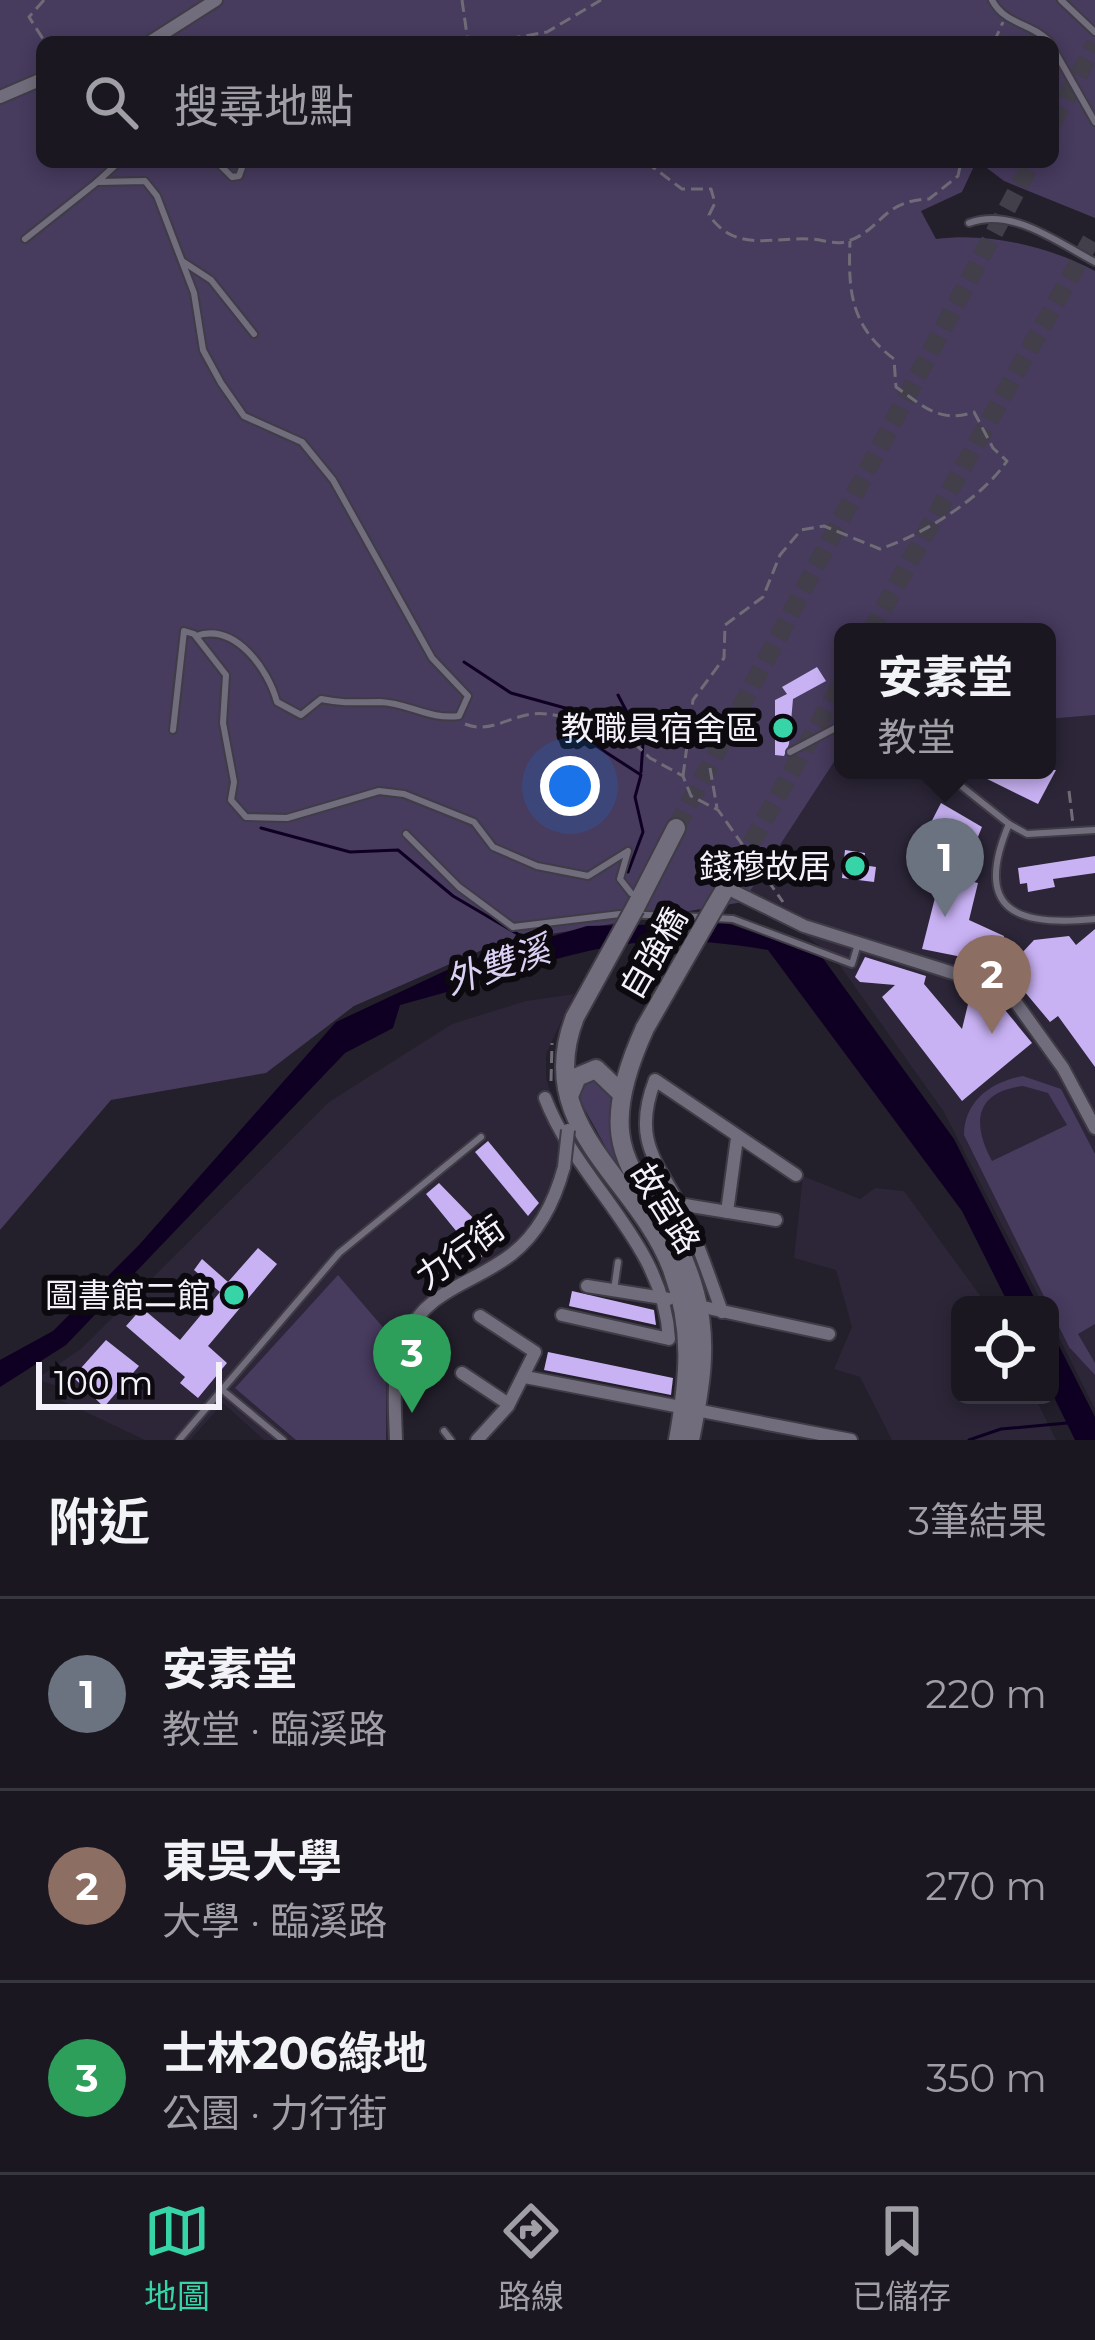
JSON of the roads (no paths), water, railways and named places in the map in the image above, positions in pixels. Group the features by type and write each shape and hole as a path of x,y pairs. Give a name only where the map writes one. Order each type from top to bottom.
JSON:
{"main road":[{"name":"自強橋","path":"570,1113 565,1044 575,1017 676,828"},
{"name":"自強橋","path":"645,1028 738,867"},
{"name":"故宮路","path":"645,1028 621,1093 621,1140 628,1167 683,1260 690,1304 690,1440"},
{"path":"570,1113 577,1077 596,1069 621,1093"},
{"name":"故宮路","path":"570,1113 653,1233 690,1304"},
{"name":"故宮路","path":"678,1440 690,1412"}],"street":[{"path":"159,36 216,0"},
{"path":"0,97 36,82"},
{"path":"735,892 804,926 1007,990 1063,1068 1095,1127"},
{"path":"722,1312 679,1204 662,1183 648,1144 644,1107 655,1080 796,1175"},
{"path":"545,1098 557,1128 642,1251 661,1297 669,1339 562,1315"},
{"name":"力行街","path":"396,1440 398,1364 422,1310 461,1280 515,1252 549,1210 564,1167 570,1113"},
{"path":"728,1212 737,1138"},
{"path":"679,1204 776,1220"},
{"path":"587,1286 661,1297 829,1334"},
{"path":"480,1316 535,1352 520,1374 525,1378 851,1440"},
{"path":"462,1373 507,1403"},
{"path":"482,1439 525,1378"},
{"path":"756,1440 758,1424"}],"lane":[{"path":"992,0 1005,18 1043,36"},
{"path":"1061,0 1095,32"},
{"path":"1059,59 1095,122"},
{"path":"25,239 112,168"},
{"path":"97,182 145,181 152,188 194,293 202,350 220,383 244,416 302,442 333,481 432,658 468,696 459,716 436,719 379,702 365,707 321,699 301,715 286,712 242,644 223,635 196,636 184,631 173,730"},
{"path":"969,223 988,216 1028,225 1095,262"},
{"path":"179,259 211,280 254,334"},
{"path":"196,636 226,675 223,722 234,782 231,800 246,817 287,818 379,791 404,794 474,821 493,847 537,866 588,876 628,851 620,879 633,901"},
{"path":"790,752 834,729"},
{"path":"952,779 1028,834 1095,830"},
{"path":"1009,824 995,856 1002,901 1017,915 1042,924 1095,920"},
{"path":"406,834 458,887 513,927 620,914 733,919 852,964 858,943"},
{"path":"179,1440 339,1253 481,1137"},
{"path":"614,1290 618,1262"},
{"path":"225,1391 284,1440"},
{"path":"444,1431 452,1440"}],"water":[{"name":"外雙溪","path":"727,923 822,957 954,1139 1033,1296 1004,1296 962,1211 768,950 660,941 553,960 537,950 454,990 400,1005 393,1028 345,1053 66,1345 0,1387 0,1360 53,1331 139,1245 336,1022 462,963 587,926"},
{"path":"1059,1346 1095,1417 1095,1440 1075,1440 1057,1404"}],"waterway":[{"path":"464,662 511,693 576,711 590,742 641,775 635,797 643,832 628,872"},
{"path":"618,695 643,743 641,772"},
{"path":"261,828 350,852 398,850 453,896 533,943"},
{"path":"969,1440 1001,1429 1067,1423"}],"tunnel":[{"path":"1059,112 1095,44"},
{"path":"676,828 1029,168"},
{"path":"875,623 1095,233"},
{"path":"738,867 834,696"}],"place":[{"name":"教職員宿舍區","path":"783,728"},
{"name":"錢穆故居","path":"855,866"},
{"name":"安素堂","path":"945,917"},
{"name":"東吳大學","path":"992,1034"},
{"name":"圖書館二館","path":"234,1295"},
{"name":"士林206綠地","path":"412,1413"}]}
